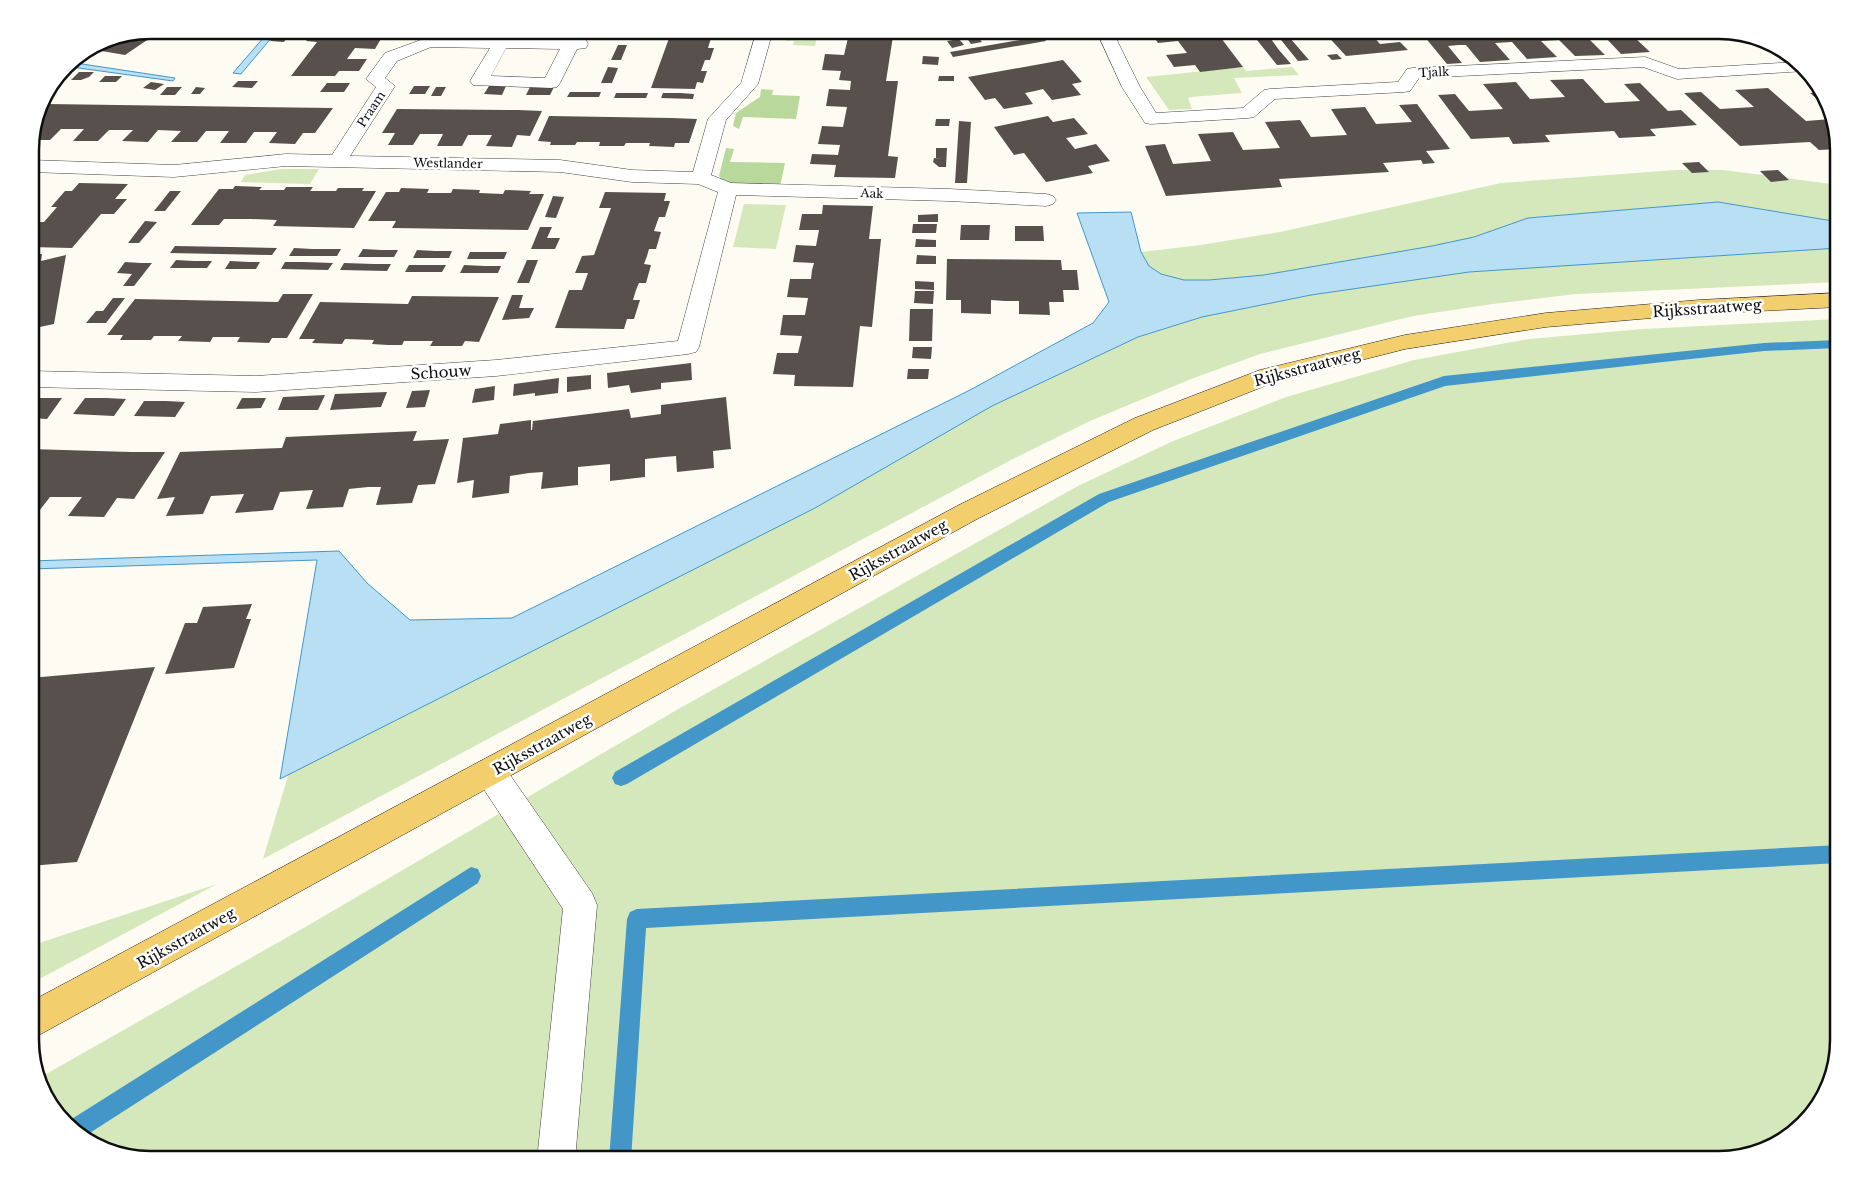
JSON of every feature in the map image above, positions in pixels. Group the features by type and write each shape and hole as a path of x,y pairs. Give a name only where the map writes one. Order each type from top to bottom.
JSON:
{"main road":[{"name":"Rijksstraatweg","path":"39,1017 968,512 1144,424 1268,376 1405,342 1546,320 1699,307 1830,300"}],"street":[{"path":"701,178 717,119 749,84 762,39"},
{"name":"Tjalk","path":"1108,39 1130,87 1151,119 1248,113 1270,94 1404,87 1413,73 1645,62 1677,74 1793,67"},
{"name":"Praam","path":"338,160 386,86 375,79 391,57 429,42 575,44 551,83 479,81 501,43"},
{"name":"Westlander","path":"39,167 174,171 286,160 338,160 560,166 632,176 701,178"},
{"name":"Aak","path":"701,178 728,190 949,195 1046,200"},
{"name":"Schouw","path":"39,379 264,384 496,368 688,347 728,190"},
{"path":"490,772 580,905 557,1151"}],"green space":[{"path":"787,39 816,39 815,46 793,45 794,41 786,41"},
{"path":"1243,67 1246,71 1292,67 1299,75 1234,78 1242,93 1191,97 1188,98 1192,109 1169,110 1146,77"},
{"path":"761,89 773,90 772,95 800,96 796,119 743,117 739,129 733,126 736,113 760,97"},
{"path":"726,148 734,149 730,162 785,163 780,186 726,184 719,176"},
{"path":"281,169 319,169 310,184 241,182 245,175"},
{"path":"1676,170 1723,170 1830,184 1830,221 1718,202 1528,218 1474,237 1432,246 1264,275 1209,280 1184,280 1161,274 1149,266 1141,252 1201,245 1280,232 1501,183"},
{"path":"744,204 786,205 776,249 733,247"},
{"path":"1830,249 1830,282 1576,294 1413,316 1260,354 1191,379 1090,421 1013,459 263,859 296,749 949,423 1138,337 1202,317 1311,295 1469,272"},
{"path":"1830,319 1829,1055 1824,1076 1812,1102 1792,1124 1762,1143 1734,1150 1719,1151 150,1151 114,1145 88,1133 71,1119 50,1089 45,1075 307,926 680,708 1078,486 1171,442 1286,397 1414,360 1529,339 1643,329"},
{"path":"217,884 39,979 39,943"}],"water":[{"path":"262,39 270,39 241,74 233,73"},
{"path":"80,64 175,78 173,81 75,68"},
{"path":"1718,202 1830,221 1830,249 1469,272 1311,295 1202,317 1138,337 992,406 815,508 280,779 317,560 39,569 39,561 339,551 367,583 410,620 512,618 970,390 1093,323 1109,302 1077,213 1131,212 1141,252 1149,266 1161,274 1184,280 1209,280 1264,275 1432,246 1474,237 1528,218"}],"building":[{"path":"149,39 125,55 100,51 128,41"},
{"path":"272,39 286,39 284,42 270,41"},
{"path":"308,39 381,39 375,49 355,48 347,59 367,59 359,71 339,71 335,76 291,76 317,42 306,41"},
{"path":"669,39 711,39 708,48 714,48 710,60 705,60 701,71 707,71 703,83 697,82 695,89 651,88"},
{"path":"848,39 893,39 886,81 898,81 888,156 898,157 895,178 834,177 836,165 810,164 812,154 838,155 840,145 818,144 822,126 843,127 847,107 826,106 829,89 850,90 851,81 839,80 841,71 822,70 825,54 844,55"},
{"path":"959,39 964,45 952,48 947,41"},
{"path":"967,39 980,39 982,42 971,44"},
{"path":"1026,39 1045,39 1046,41 953,57 950,52"},
{"path":"1155,39 1222,39 1243,67 1200,72 1195,65 1174,67 1166,55 1187,53 1178,41 1158,43"},
{"path":"1271,39 1291,64 1277,65 1257,40"},
{"path":"1280,39 1291,39 1309,60 1298,61"},
{"path":"1330,39 1376,39 1380,44 1400,42 1408,50 1346,56"},
{"path":"1426,39 1589,39 1605,55 1575,56 1559,40 1541,41 1557,57 1527,59 1512,42 1495,43 1510,60 1480,62 1466,45 1458,45 1448,46 1462,63 1447,64"},
{"path":"1607,39 1636,39 1650,52 1621,54"},
{"path":"618,45 627,45 621,60 611,60"},
{"path":"1337,54 1342,59 1332,60 1327,55"},
{"path":"923,56 939,57 938,65 922,64"},
{"path":"1063,60 1082,82 1072,84 1081,95 1052,100 1043,89 1025,93 1033,104 1004,109 995,98 985,100 968,77"},
{"path":"608,67 618,68 612,83 601,83"},
{"path":"79,72 94,72 89,77 81,80 71,80"},
{"path":"105,76 122,76 116,82 99,82"},
{"path":"939,76 954,76 954,81 938,81"},
{"path":"1583,79 1605,103 1640,101 1624,84 1640,83 1668,111 1681,110 1697,125 1650,129 1656,136 1619,138 1614,131 1545,135 1550,142 1513,144 1509,137 1471,139 1438,95 1455,94 1469,111 1503,109 1483,84 1516,82 1530,99 1565,97 1550,80"},
{"path":"238,81 258,81 252,88 232,87"},
{"path":"151,82 164,84 155,90 143,88"},
{"path":"327,83 350,83 344,92 320,92"},
{"path":"414,86 430,86 425,94 409,94"},
{"path":"489,86 506,86 502,95 484,94"},
{"path":"167,87 182,87 175,95 160,95"},
{"path":"196,87 205,88 200,94 191,94"},
{"path":"436,87 446,87 441,96 431,96"},
{"path":"530,87 554,87 550,95 526,95"},
{"path":"1768,88 1806,121 1826,119 1830,149 1819,150 1810,142 1740,146 1684,93 1701,92 1720,109 1754,107 1735,90"},
{"path":"570,92 601,92 599,97 567,97"},
{"path":"616,93 648,93 646,98 614,98"},
{"path":"663,93 694,94 693,99 661,98"},
{"path":"1810,93 1815,93 1819,100"},
{"path":"49,104 333,108 315,133 303,133 295,144 269,143 277,132 254,132 246,143 220,143 229,131 206,131 197,142 171,142 181,131 158,130 148,142 122,141 133,130 109,130 98,141 73,141 84,129 61,129 50,140 39,140"},
{"path":"1417,104 1450,149 1426,151 1435,163 1423,164 1421,160 1383,163 1389,172 1279,179 1282,187 1166,196 1145,146 1165,144 1173,164 1211,161 1198,134 1233,132 1243,150 1280,148 1265,122 1300,120 1311,137 1347,135 1331,109 1365,107 1376,124 1412,122 1399,105"},
{"path":"397,109 542,111 530,136 517,135 512,147 486,146 492,135 468,135 462,146 437,146 443,134 420,134 413,145 388,145 395,133 382,133"},
{"path":"549,116 697,119 689,143 675,143 674,147 649,146 650,143 599,146 600,142 550,145 551,142 538,141"},
{"path":"1048,116 1053,122 1074,118 1088,134 1066,138 1075,149 1096,144 1110,161 1088,166 1093,173 1046,182 1024,153 1014,155 994,127"},
{"path":"936,119 950,119 949,126 935,126"},
{"path":"959,121 971,122 967,183 955,183"},
{"path":"936,148 947,148 946,167 939,167 933,162 934,158 943,159 936,158"},
{"path":"1699,162 1709,172 1692,173 1682,163"},
{"path":"1778,170 1789,180 1771,182 1760,171"},
{"path":"79,183 128,184 115,199 127,199 114,214 101,214 72,248 39,247 39,222 44,222 57,207 51,207 65,191 72,191"},
{"path":"235,186 262,187 259,190 313,187 310,191 364,188 362,191 376,191 354,228 273,226 277,220 251,219 224,219 219,225 191,225 219,189 233,189"},
{"path":"401,188 429,189 427,193 451,193 453,189 480,190 479,193 503,194 505,190 531,191 529,194 544,194 528,230 392,228 396,221 368,221 386,192 399,192"},
{"path":"170,191 181,191 165,211 154,211"},
{"path":"605,192 666,193 664,201 670,201 665,217 659,217 654,231 661,232 656,249 649,249 644,264 651,265 646,283 639,283 636,290 633,300 640,300 634,319 627,319 624,329 555,328 569,290 582,290 588,273 575,273 582,256 594,255 611,208 599,208"},
{"path":"553,196 564,197 556,218 545,217"},
{"path":"823,205 873,206 869,239 881,239 872,327 860,326 853,387 794,386 795,375 773,374 777,353 798,353 802,336 780,335 783,315 805,315 808,298 787,297 790,279 811,279 814,263 793,262 796,245 816,246 819,230 799,230 802,214 822,214"},
{"path":"938,214 938,222 918,222 918,215"},
{"path":"145,221 157,222 139,243 128,243"},
{"path":"913,224 937,224 936,233 912,233"},
{"path":"961,225 990,225 989,240 960,240"},
{"path":"1015,226 1043,226 1044,241 1015,241"},
{"path":"540,227 552,227 547,238 560,238 555,249 531,249"},
{"path":"916,239 936,240 936,247 915,247"},
{"path":"175,246 277,248 272,255 170,253"},
{"path":"294,248 341,249 337,256 289,256"},
{"path":"363,249 398,250 394,257 358,257"},
{"path":"417,250 452,251 449,258 413,258"},
{"path":"470,252 507,252 504,259 467,259"},
{"path":"39,254 42,254 41,261 66,255 54,324 39,327"},
{"path":"917,255 936,256 936,264 916,264"},
{"path":"947,259 1061,260 1062,270 1077,270 1079,290 1063,290 1064,302 1049,302 1050,315 1019,314 1019,301 991,300 991,314 961,313 961,300 946,300"},
{"path":"176,260 212,261 207,268 170,268"},
{"path":"527,260 538,260 529,283 517,283"},
{"path":"230,261 260,262 256,269 225,269"},
{"path":"125,262 152,263 134,286 123,286 132,274 117,273"},
{"path":"285,262 333,263 328,270 281,269"},
{"path":"344,263 391,264 387,271 340,270"},
{"path":"409,265 446,265 442,272 405,272"},
{"path":"464,265 501,266 498,273 460,273"},
{"path":"915,281 934,282 934,290 915,289"},
{"path":"915,291 934,291 933,304 914,303"},
{"path":"283,294 313,294 287,338 272,338 269,343 237,342 240,337 213,337 210,342 178,341 182,336 154,336 151,340 120,340 123,335 107,335 135,299 278,302"},
{"path":"512,295 523,295 519,308 534,308 529,318 502,320"},
{"path":"412,296 499,297 479,342 465,341 462,346 430,346 433,341 404,341 402,345 388,345 372,344 374,340 345,339 342,344 312,343 315,339 299,339 320,302 408,304"},
{"path":"113,298 125,298 106,323 86,323 96,311 103,311"},
{"path":"910,309 933,309 932,341 909,341"},
{"path":"913,347 932,347 931,359 912,358"},
{"path":"691,363 692,380 661,383 661,389 631,393 629,385 608,388 607,373"},
{"path":"908,369 929,369 928,379 907,379"},
{"path":"591,375 591,389 567,392 567,377"},
{"path":"559,378 558,393 535,396 535,393 513,396 514,384"},
{"path":"495,386 494,400 472,403 475,389"},
{"path":"430,390 425,407 406,408 412,391"},
{"path":"387,392 381,407 330,410 335,394"},
{"path":"325,395 318,410 278,410 283,397"},
{"path":"726,397 731,449 713,451 714,468 677,472 676,456 645,459 645,477 610,481 610,464 578,467 578,485 541,489 543,472 529,473 510,476 509,493 472,498 474,480 457,483 463,438 498,434 500,424 531,420 532,430 533,421 629,409 631,418 661,414 661,405"},
{"path":"39,398 62,398 47,419 39,419"},
{"path":"85,398 126,399 114,416 73,414"},
{"path":"242,398 266,398 261,408 236,409"},
{"path":"144,401 185,402 175,417 134,416"},
{"path":"417,431 413,441 449,439 435,484 418,485 412,503 376,505 381,487 368,487 349,489 343,507 306,509 313,490 280,492 273,510 235,513 244,494 211,496 203,514 166,516 175,497 157,499 180,452 282,448 286,437"},
{"path":"39,449 165,452 134,499 117,498 104,517 68,516 82,497 50,497 39,511"},
{"path":"252,604 246,619 251,619 234,668 165,674 185,623 197,623 203,607"},
{"path":"155,667 77,862 39,865 39,677"}],"waterway":[{"path":"621,778 1104,498 1444,381 1764,347 1830,344"},
{"path":"621,1151 637,919 1830,854"},
{"path":"80,1126 471,876"}]}
